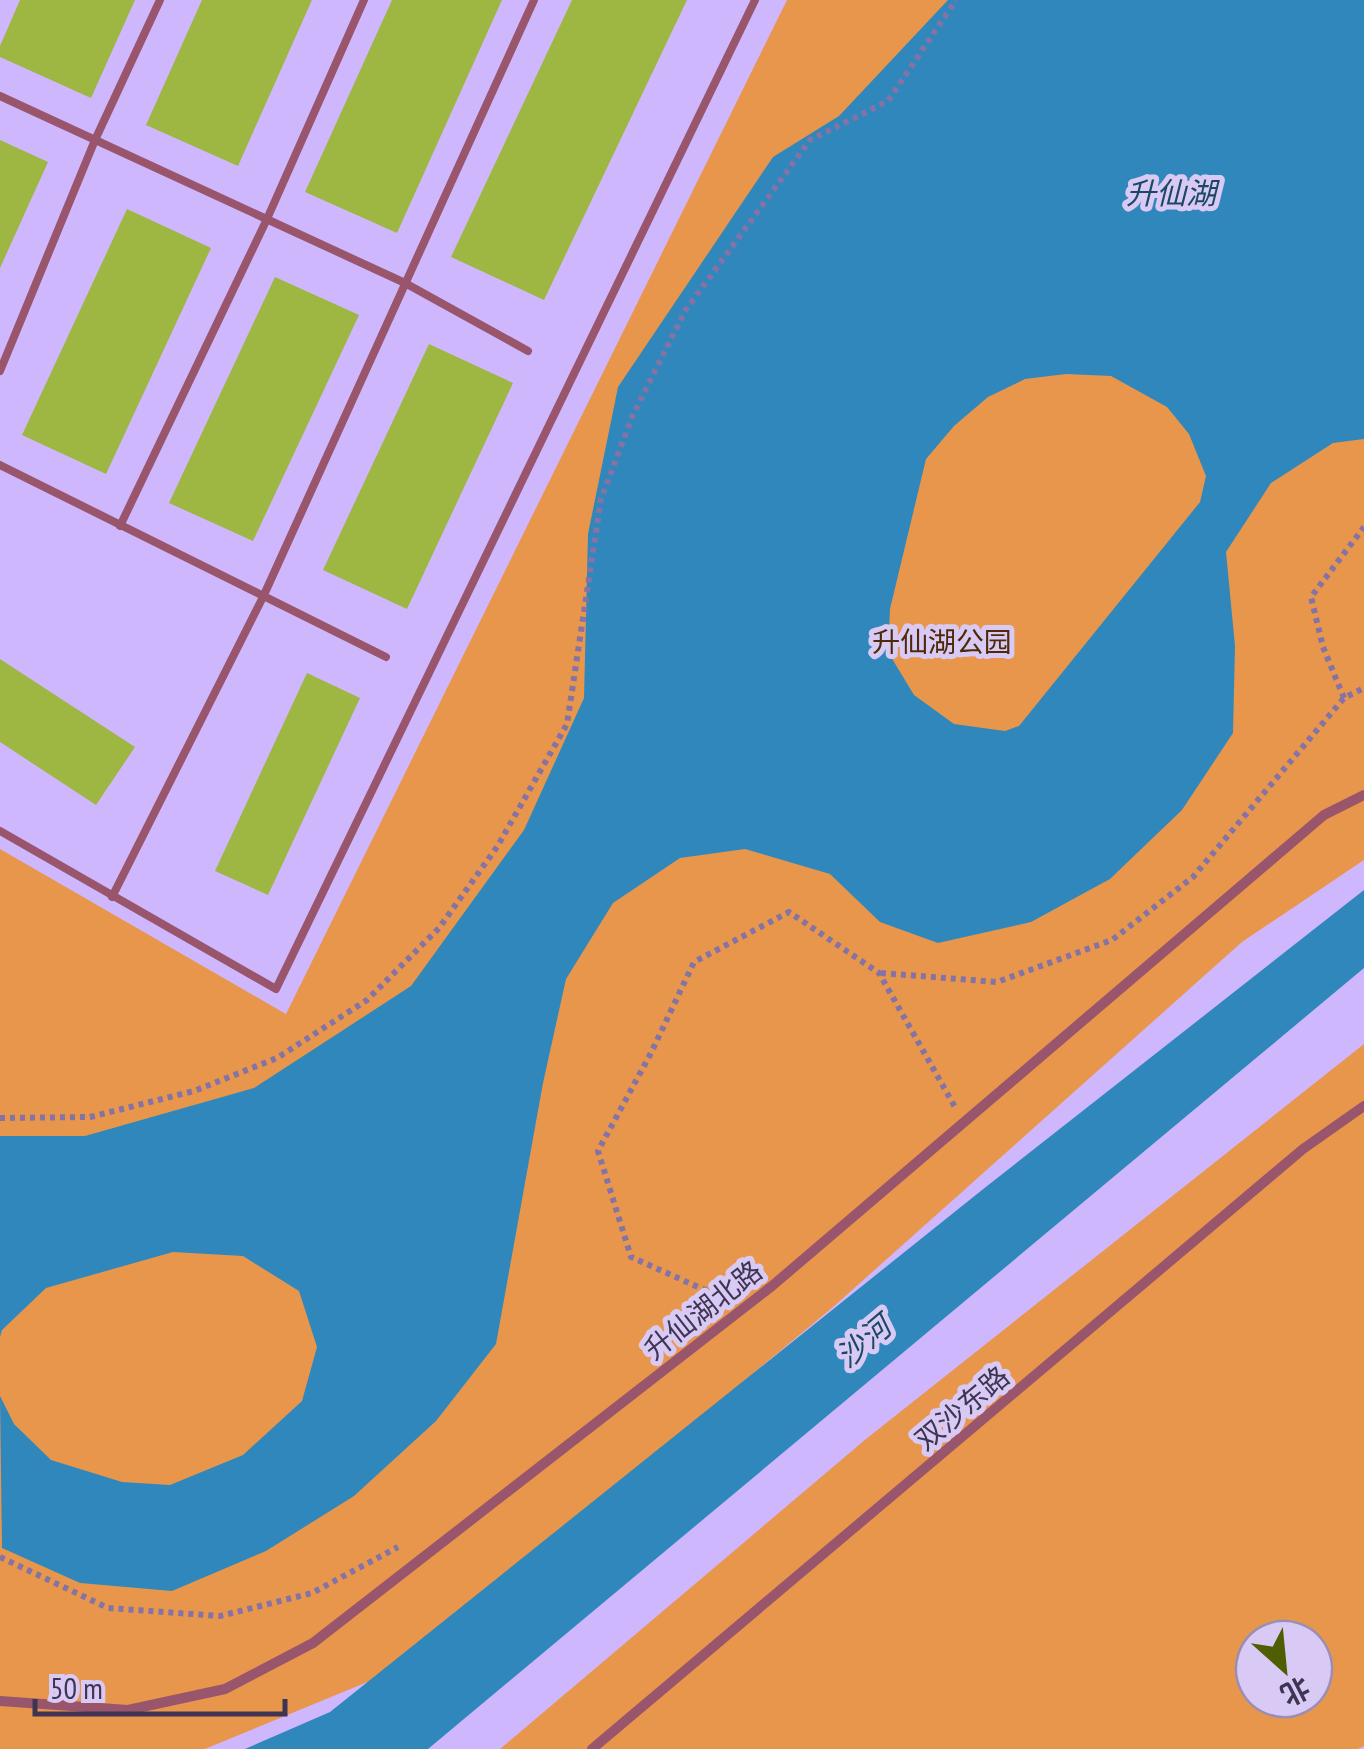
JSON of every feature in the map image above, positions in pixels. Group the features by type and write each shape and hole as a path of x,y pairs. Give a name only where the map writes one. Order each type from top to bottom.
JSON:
{"street":[{"name":"升仙湖北路","path":"0,1701 128,1710 225,1689 313,1643 772,1286 1324,815 1364,795"},
{"name":"双沙东路","path":"592,1749 1302,1149 1364,1106"}],"lane":[{"path":"0,371 95,140 160,0"},
{"path":"120,526 267,220 364,0"},
{"path":"112,897 262,597 534,0"},
{"path":"0,831 276,989 755,0"},
{"path":"0,96 405,283 528,351"},
{"path":"0,466 386,657"}],"path":[{"path":"0,1118 90,1117 194,1092 278,1058 367,1000 440,928 497,847 567,724 601,500 632,417 685,311 810,140 888,101 956,0"},
{"path":"1344,698 1323,647 1311,597 1364,527"},
{"path":"880,973 998,982 1112,940 1193,877 1344,698 1364,688"},
{"path":"712,1310 726,1300 631,1257 598,1151 694,962 789,912 880,973 964,1122"},
{"path":"0,1557 108,1608 220,1616 312,1594 412,1539"}],"green space":[{"name":"升仙湖公园","path":"787,0 1364,0 1364,860 1242,942 832,1308 394,1671 205,1749 0,1749 0,849 286,1014"},
{"path":"1364,1044 1364,1746 500,1749 866,1439"}],"water":[{"name":"升仙湖","path":"948,0 1364,0 1364,439 1333,443 1271,483 1226,552 1235,646 1233,733 1182,810 1110,879 1031,922 938,943 880,922 830,874 745,849 680,858 613,903 566,979 543,1083 496,1344 436,1421 354,1496 266,1551 172,1591 80,1583 2,1548 0,1396 14,1424 51,1460 122,1482 170,1485 243,1455 302,1401 317,1347 299,1291 243,1256 173,1252 46,1288 2,1330 0,1337 0,1136 85,1136 254,1088 411,986 524,830 584,698 588,534 618,387 773,157 839,116","holes":["1066,374 1111,376 1167,407 1189,434 1206,476 1200,502 1019,726 1005,731 954,724 914,695 888,652 890,609 926,459 954,426 988,397 1025,379"]},
{"name":"沙河","path":"1364,890 1364,968 428,1749 245,1749 330,1712"}],"building":[{"path":"20,0 135,0 91,98 0,57 0,46"},
{"path":"202,0 312,0 238,166 146,125"},
{"path":"392,0 502,0 397,233 305,192"},
{"path":"572,0 687,0 544,300 451,257"},
{"path":"0,140 48,162 0,268"},
{"path":"127,209 211,248 106,474 22,435"},
{"path":"275,277 359,315 253,541 169,503"},
{"path":"429,344 513,383 407,609 323,570"},
{"path":"0,659 135,747 96,805 0,742"},
{"path":"307,673 360,698 268,895 215,871"}]}
